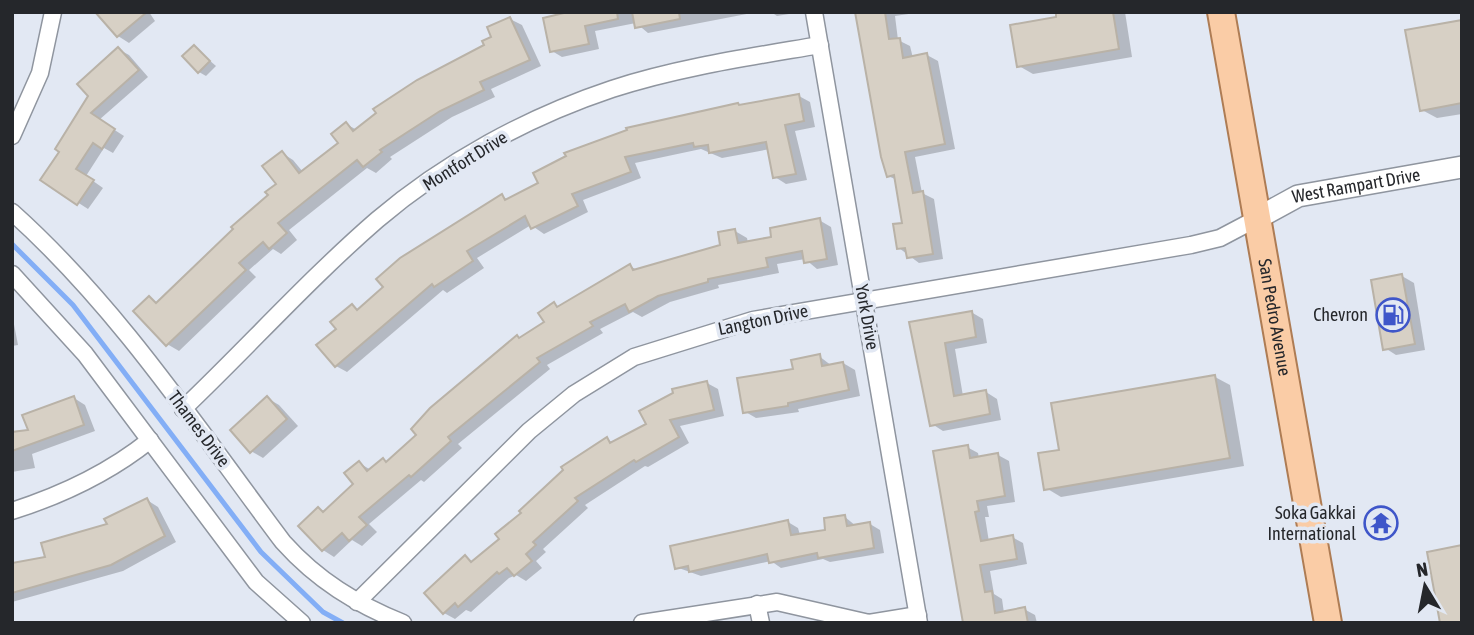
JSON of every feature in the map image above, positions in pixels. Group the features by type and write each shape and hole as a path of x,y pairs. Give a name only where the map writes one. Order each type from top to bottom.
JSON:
{"main road":[{"name":"San Pedro Avenue","path":"1221,12 1328,623"}],"street":[{"path":"12,136 40,73 53,12"},
{"name":"York Drive","path":"814,12 918,619"},
{"name":"Montfort Drive","path":"183,409 378,220 477,150 517,128 612,89 704,66 820,45"},
{"name":"West Rampart Drive","path":"1256,219 1298,196 1462,167"},
{"name":"Thames Drive","path":"12,212 59,256 101,302 290,550 332,587 402,623"},
{"name":"Langton Drive","path":"357,602 529,432 574,394 634,356 753,320 1220,239 1256,219"},
{"path":"12,274 85,354 257,582 302,623"},
{"path":"12,511 50,499 97,476 150,440"},
{"path":"642,623 777,603 869,623 918,619"},
{"path":"757,604 761,623"}],"building":[{"path":"95,12 147,12 117,37"},
{"path":"568,12 617,12 618,19 585,26 589,44 550,52 543,18"},
{"path":"632,12 679,12 680,19 635,28"},
{"path":"855,12 885,12 889,39 900,38 903,58 927,53 945,144 905,152 913,193 923,191 933,254 907,258 905,248 897,249 893,224 902,223 894,175 887,177 881,157"},
{"path":"1056,12 1113,12 1119,49 1017,67 1010,25 1056,17"},
{"path":"510,17 530,60 480,82 484,90 440,111 380,150 382,152 363,167 357,160 278,223 287,233 269,249 263,242 239,263 246,270 166,346 133,311 149,296 156,303 233,229 231,227 268,195 265,192 276,184 262,166 282,151 299,173 338,143 331,134 346,122 353,131 376,113 373,109 417,80 484,45 482,41 491,37 487,27"},
{"path":"1462,20 1462,103 1420,111 1405,30"},
{"path":"194,45 210,61 198,73 182,56"},
{"path":"118,47 139,70 91,113 115,129 102,149 93,143 76,169 94,180 77,205 40,180 59,152 55,149 88,96 77,84"},
{"path":"799,94 804,121 785,125 796,174 773,178 766,142 709,153 708,145 694,147 693,143 625,157 631,172 572,194 578,206 531,229 525,216 467,251 473,261 434,287 432,284 335,367 316,345 336,329 330,322 352,304 357,310 383,287 376,279 400,258 502,194 505,200 538,183 533,173 566,156 564,153 627,130 626,128 738,103 739,105"},
{"path":"820,218 827,259 804,263 802,251 766,258 768,267 708,279 708,282 658,296 629,312 625,304 590,322 593,326 537,358 540,362 448,437 451,441 411,477 409,475 359,517 367,525 349,541 342,533 322,551 298,526 318,507 323,512 353,484 344,473 359,461 367,471 383,458 386,462 416,435 411,429 430,408 517,335 519,338 544,322 538,313 554,302 557,307 630,264 633,270 720,245 718,232 735,229 738,243 771,237 770,228"},
{"name":"Chevron","path":"1402,274 1415,344 1383,350 1371,280"},
{"path":"972,311 976,337 945,343 954,396 986,390 990,414 930,426 909,322"},
{"path":"820,354 822,366 843,362 849,390 788,403 788,406 743,413 737,378 793,369 791,360"},
{"path":"1215,375 1230,458 1044,490 1038,453 1059,450 1051,403"},
{"path":"707,381 714,410 670,420 679,437 636,462 634,460 575,498 578,501 533,542 536,545 526,554 532,561 514,576 507,568 499,574 497,572 458,607 455,603 443,614 424,593 465,555 471,562 499,539 495,534 521,513 519,511 563,470 561,467 607,437 610,443 646,424 639,411 673,393 672,389"},
{"path":"74,396 84,425 12,451 12,432 28,430 22,415"},
{"path":"267,396 287,419 250,453 230,430"},
{"path":"968,445 970,458 998,453 1005,496 977,501 979,511 975,512 981,541 1013,535 1017,559 980,565 985,592 992,591 995,613 1025,607 1028,623 963,623 933,451"},
{"path":"147,498 165,536 111,565 12,593 12,563 45,557 41,543 107,524 104,519"},
{"path":"845,515 847,526 870,522 874,548 818,558 817,553 769,563 767,554 689,572 688,566 675,569 670,546 788,520 791,535 825,530 824,518"},
{"path":"1462,545 1462,623 1440,623 1427,552"}],"waterway":[{"path":"12,244 73,305 261,552 323,612 343,623"}],"place":[{"name":"Chevron","path":"1393,315"},
{"name":"Soka Gakkai International","path":"1381,523"}]}
